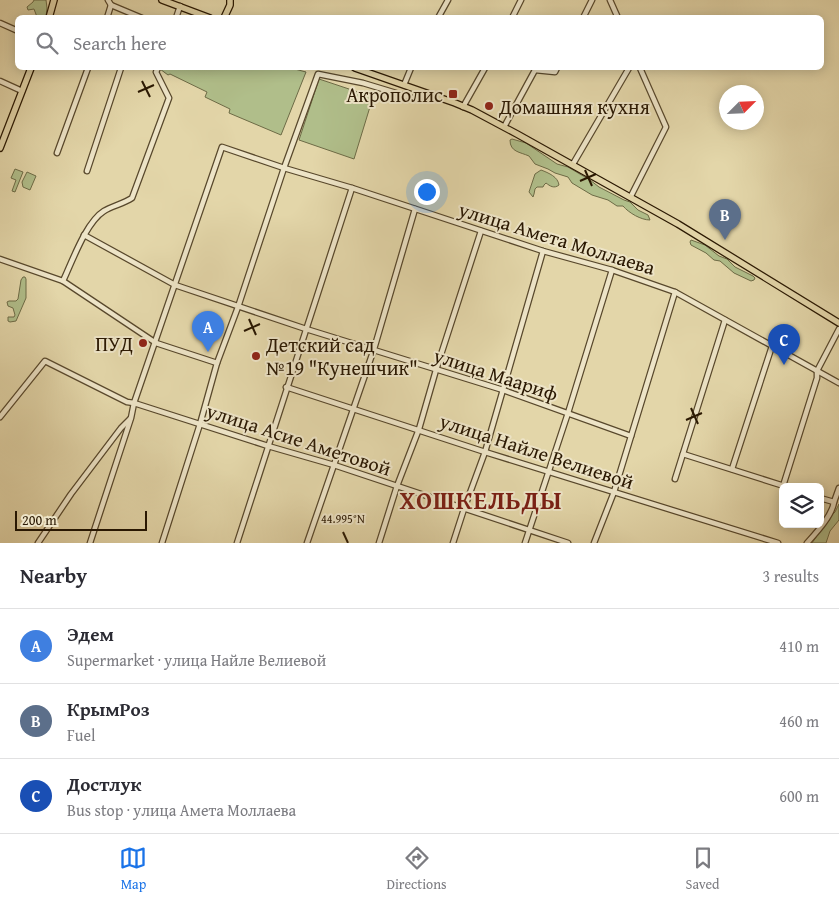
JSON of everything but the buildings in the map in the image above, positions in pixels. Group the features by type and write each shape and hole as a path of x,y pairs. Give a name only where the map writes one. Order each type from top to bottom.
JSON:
{"main road":[{"path":"50,15 54,0"},
{"path":"162,0 202,15"},
{"path":"225,15 230,0"},
{"path":"0,147 30,70"},
{"path":"362,70 463,107 504,127 631,196 711,243 839,323"}],"street":[{"path":"108,0 111,5 134,15"},
{"path":"440,15 448,0"},
{"path":"514,15 521,0"},
{"path":"584,15 592,0"},
{"path":"610,0 617,15"},
{"path":"108,15 111,5"},
{"path":"177,15 180,6"},
{"path":"0,23 15,30"},
{"path":"57,153 87,70"},
{"path":"87,171 120,70"},
{"path":"63,281 89,227 102,212 132,198 169,98 156,72 157,70"},
{"path":"404,85 410,70"},
{"path":"463,107 484,70"},
{"path":"504,127 535,70 555,72 556,70"},
{"path":"573,164 628,70"},
{"path":"631,196 666,127 641,70"},
{"path":"162,543 200,424 217,363 318,74 363,83 416,99 427,94"},
{"path":"0,81 22,91"},
{"name":"улица Амета Моллаева","path":"175,284 222,147 543,252 612,270 675,292 839,383"},
{"path":"237,543 352,188"},
{"path":"308,543 374,349 416,209"},
{"path":"379,543 397,486 419,429 481,231"},
{"name":"улица Маариф","path":"84,235 175,284 306,329 503,390 630,436"},
{"path":"453,543 486,452 543,252"},
{"path":"0,259 63,281 156,343 217,363"},
{"path":"525,543 612,270"},
{"path":"90,543 131,418 134,403 175,284"},
{"path":"594,543 614,492 675,292"},
{"path":"675,479 725,320"},
{"path":"785,483 817,378 817,371 839,329"},
{"path":"732,469 772,346"},
{"name":"улица Асие Аметовой","path":"0,417 45,361 127,402 334,465 568,543"},
{"name":"улица Найле Велиевой","path":"286,387 486,452 778,543"},
{"path":"38,543 71,494 121,428 131,418"},
{"path":"683,454 779,484"},
{"path":"807,543 834,507 839,488"},
{"path":"824,499 834,502"}],"green space":[{"path":"34,0 46,0 46,15 36,15 34,9 28,10 27,7"},
{"path":"161,70 298,70 306,72 281,135 229,113 230,109 205,97 207,92 170,74 168,75"},
{"path":"319,79 373,97 354,159 299,140"},
{"path":"510,140 526,143 557,164 568,167 599,187 630,202 638,210 648,215 650,220 635,216 623,206 617,206 608,200 592,195 572,183 568,177 535,164 529,156 512,147"},
{"path":"15,169 23,172 15,192 12,191 16,180 11,178"},
{"path":"541,170 555,178 559,185 554,187 546,183 543,187 537,187 533,197 529,192 535,174"},
{"path":"27,172 36,176 30,190 23,187 22,182"},
{"path":"691,240 705,245 719,256 727,259 735,267 753,276 754,280 751,281 734,273 720,261 714,260 691,245"},
{"path":"23,277 26,279 26,298 16,321 10,322 8,317 14,317 15,315 13,308 8,306 7,302 18,299"},
{"path":"839,504 839,520 830,531 826,543 812,543 825,524"}],"place":[{"name":"Акрополис","path":"453,94"},
{"name":"Домашняя кухня","path":"489,106"},
{"name":"КрымРоз","path":"725,240"},
{"name":"ПУД","path":"143,343"},
{"name":"Эдем","path":"208,352"},
{"name":"Детский сад №19 \"Кунешчик\"","path":"256,356"},
{"name":"Достлук","path":"784,365"}],"district":[{"name":"ХОШКЕЛЬДЫ","path":"481,500"}]}
